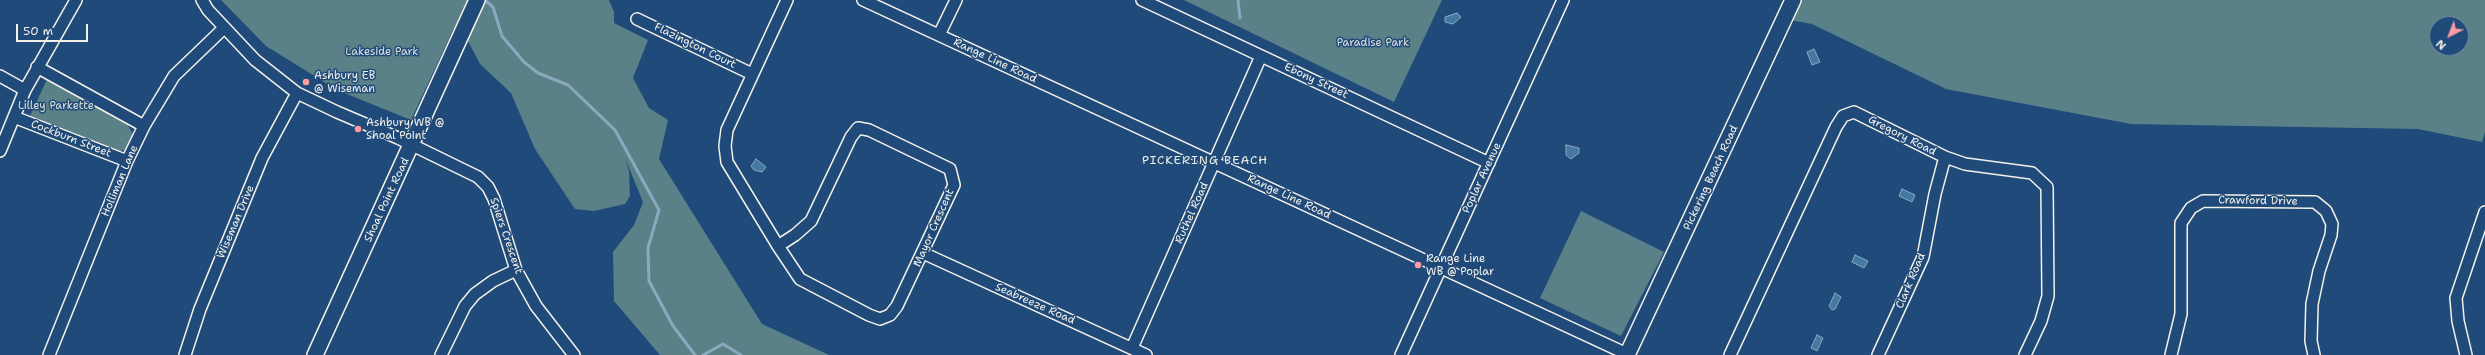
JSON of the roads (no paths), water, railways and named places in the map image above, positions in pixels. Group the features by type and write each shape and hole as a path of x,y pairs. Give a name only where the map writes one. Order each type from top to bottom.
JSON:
{"street":[{"path":"0,151 24,90 76,0"},
{"name":"Spiers Crescent","path":"202,0 224,28 255,60 297,93 465,169 478,177 488,187 494,199 516,270 536,306 574,355"},
{"name":"Shoal Point Road","path":"315,355 478,0"},
{"name":"Mayor Crescent","path":"778,246 795,235 811,221 851,137 858,128 869,130 950,169 954,185 898,306 890,315 880,319 822,292 800,279 778,246 727,162 725,146 727,130 787,0"},
{"name":"Range Line Road","path":"863,0 1627,355"},
{"path":"939,35 956,0"},
{"name":"Ebony Street","path":"1142,0 1489,162"},
{"name":"Poplar Avenue","path":"1401,355 1563,0"},
{"name":"Pickering Beach Road","path":"1627,355 1793,0"},
{"name":"Flazington Court","path":"637,19 752,74"},
{"name":"Holliman Lane","path":"49,355 127,161 144,126 174,76 224,28"},
{"name":"Ruthel Road","path":"1132,348 1261,56"},
{"path":"37,67 144,126"},
{"path":"0,76 24,90"},
{"name":"Wiseman Drive","path":"186,355 200,309 262,158 297,93"},
{"name":"Gregory Road","path":"1730,355 1836,127 1843,116 1854,112 1945,157 1965,164 2032,173 2047,187 2048,296 2041,321 2025,355"},
{"name":"Cockburn Street","path":"14,117 127,161"},
{"name":"Clark Road","path":"1878,355 1923,257 1935,194 1945,157"},
{"name":"Crawford Drive","path":"2171,355 2181,314 2181,223 2191,208 2203,201 2315,202 2326,211 2332,224 2331,235 2319,271 2312,304 2311,341 2314,355"},
{"path":"2466,355 2458,321 2456,298 2485,212"},
{"name":"Seabreeze Road","path":"923,253 1146,355"},
{"path":"441,355 466,306 475,294 493,281 516,270"}],"water":[{"path":"1457,13 1461,17 1453,24 1445,22 1445,17"},
{"path":"1814,49 1820,62 1812,65 1807,52"},
{"path":"1566,145 1579,148 1579,153 1571,159 1566,155"},
{"path":"756,159 766,167 762,172 754,170 751,166"},
{"path":"1902,189 1915,195 1912,202 1899,196"},
{"path":"1855,255 1868,261 1864,268 1852,262"},
{"path":"1835,293 1841,297 1835,309 1832,310 1829,306"},
{"path":"1817,335 1823,338 1817,351 1811,348"}],"waterway":[{"path":"485,0 493,7 502,36 524,62 538,73 568,85 615,130 659,210 648,248 649,281 673,326 695,355"},
{"path":"1238,0 1240,18"},
{"path":"703,355 723,344 741,355"}],"place":[{"name":"Ashbury EB @ Wiseman","path":"306,82"},
{"name":"Ashbury WB @ Shoal Point","path":"358,129"},
{"name":"Range Line WB @ Poplar","path":"1418,265"}],"district":[{"name":"PICKERING BEACH","path":"1205,161"}],"park label":[{"name":"Paradise Park","path":"1373,43"},
{"name":"Lakeside Park","path":"382,52"},
{"name":"Lilley Parkette","path":"56,106"}]}
